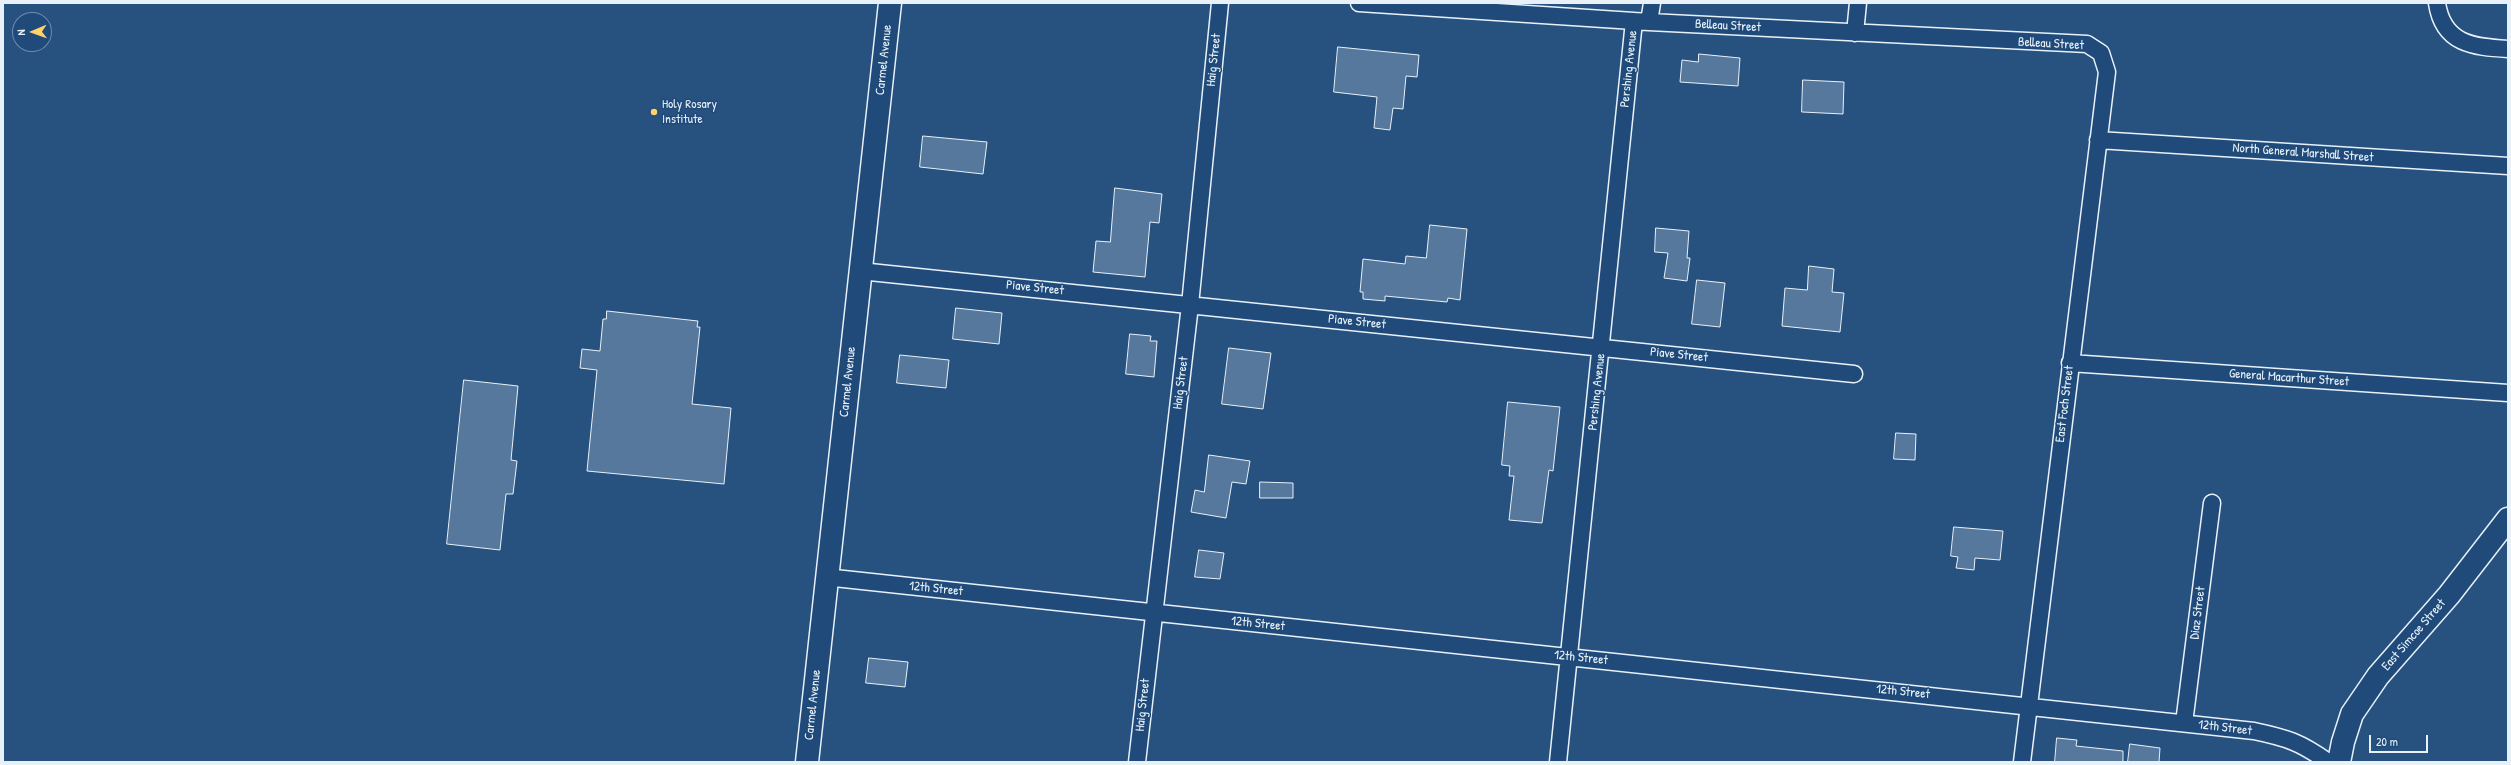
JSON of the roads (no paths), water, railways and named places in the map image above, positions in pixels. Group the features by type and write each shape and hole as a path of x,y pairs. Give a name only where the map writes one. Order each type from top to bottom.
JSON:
{"main road":[{"name":"Carmel Avenue","path":"807,762 826,577 890,3"},
{"name":"East Simcoe Street","path":"2339,762 2343,742 2352,714 2378,676 2449,595 2508,519"}],"street":[{"name":"Haig Street","path":"1137,762 1153,613 1190,305 1220,3"},
{"name":"Belleau Street","path":"1359,3 1642,22 2087,44 2096,48"},
{"name":"Pershing Avenue","path":"1558,762 1601,347 1642,22 1652,3"},
{"path":"1855,33 1858,3"},
{"path":"2438,3 2439,16 2445,28 2455,38 2471,44 2508,49"},
{"name":"East Foch Street","path":"2022,762 2107,72 2105,60 2096,48"},
{"name":"North General Marshall Street","path":"2098,140 2508,166"},
{"name":"Piave Street","path":"860,271 1854,374"},
{"name":"General Macarthur Street","path":"2070,363 2508,393"},
{"name":"Diaz Street","path":"2184,723 2212,503"},
{"name":"12th Street","path":"826,577 2254,731 2288,738 2301,743 2328,762"}],"place":[{"name":"Holy Rosary Institute","path":"654,112"}]}
